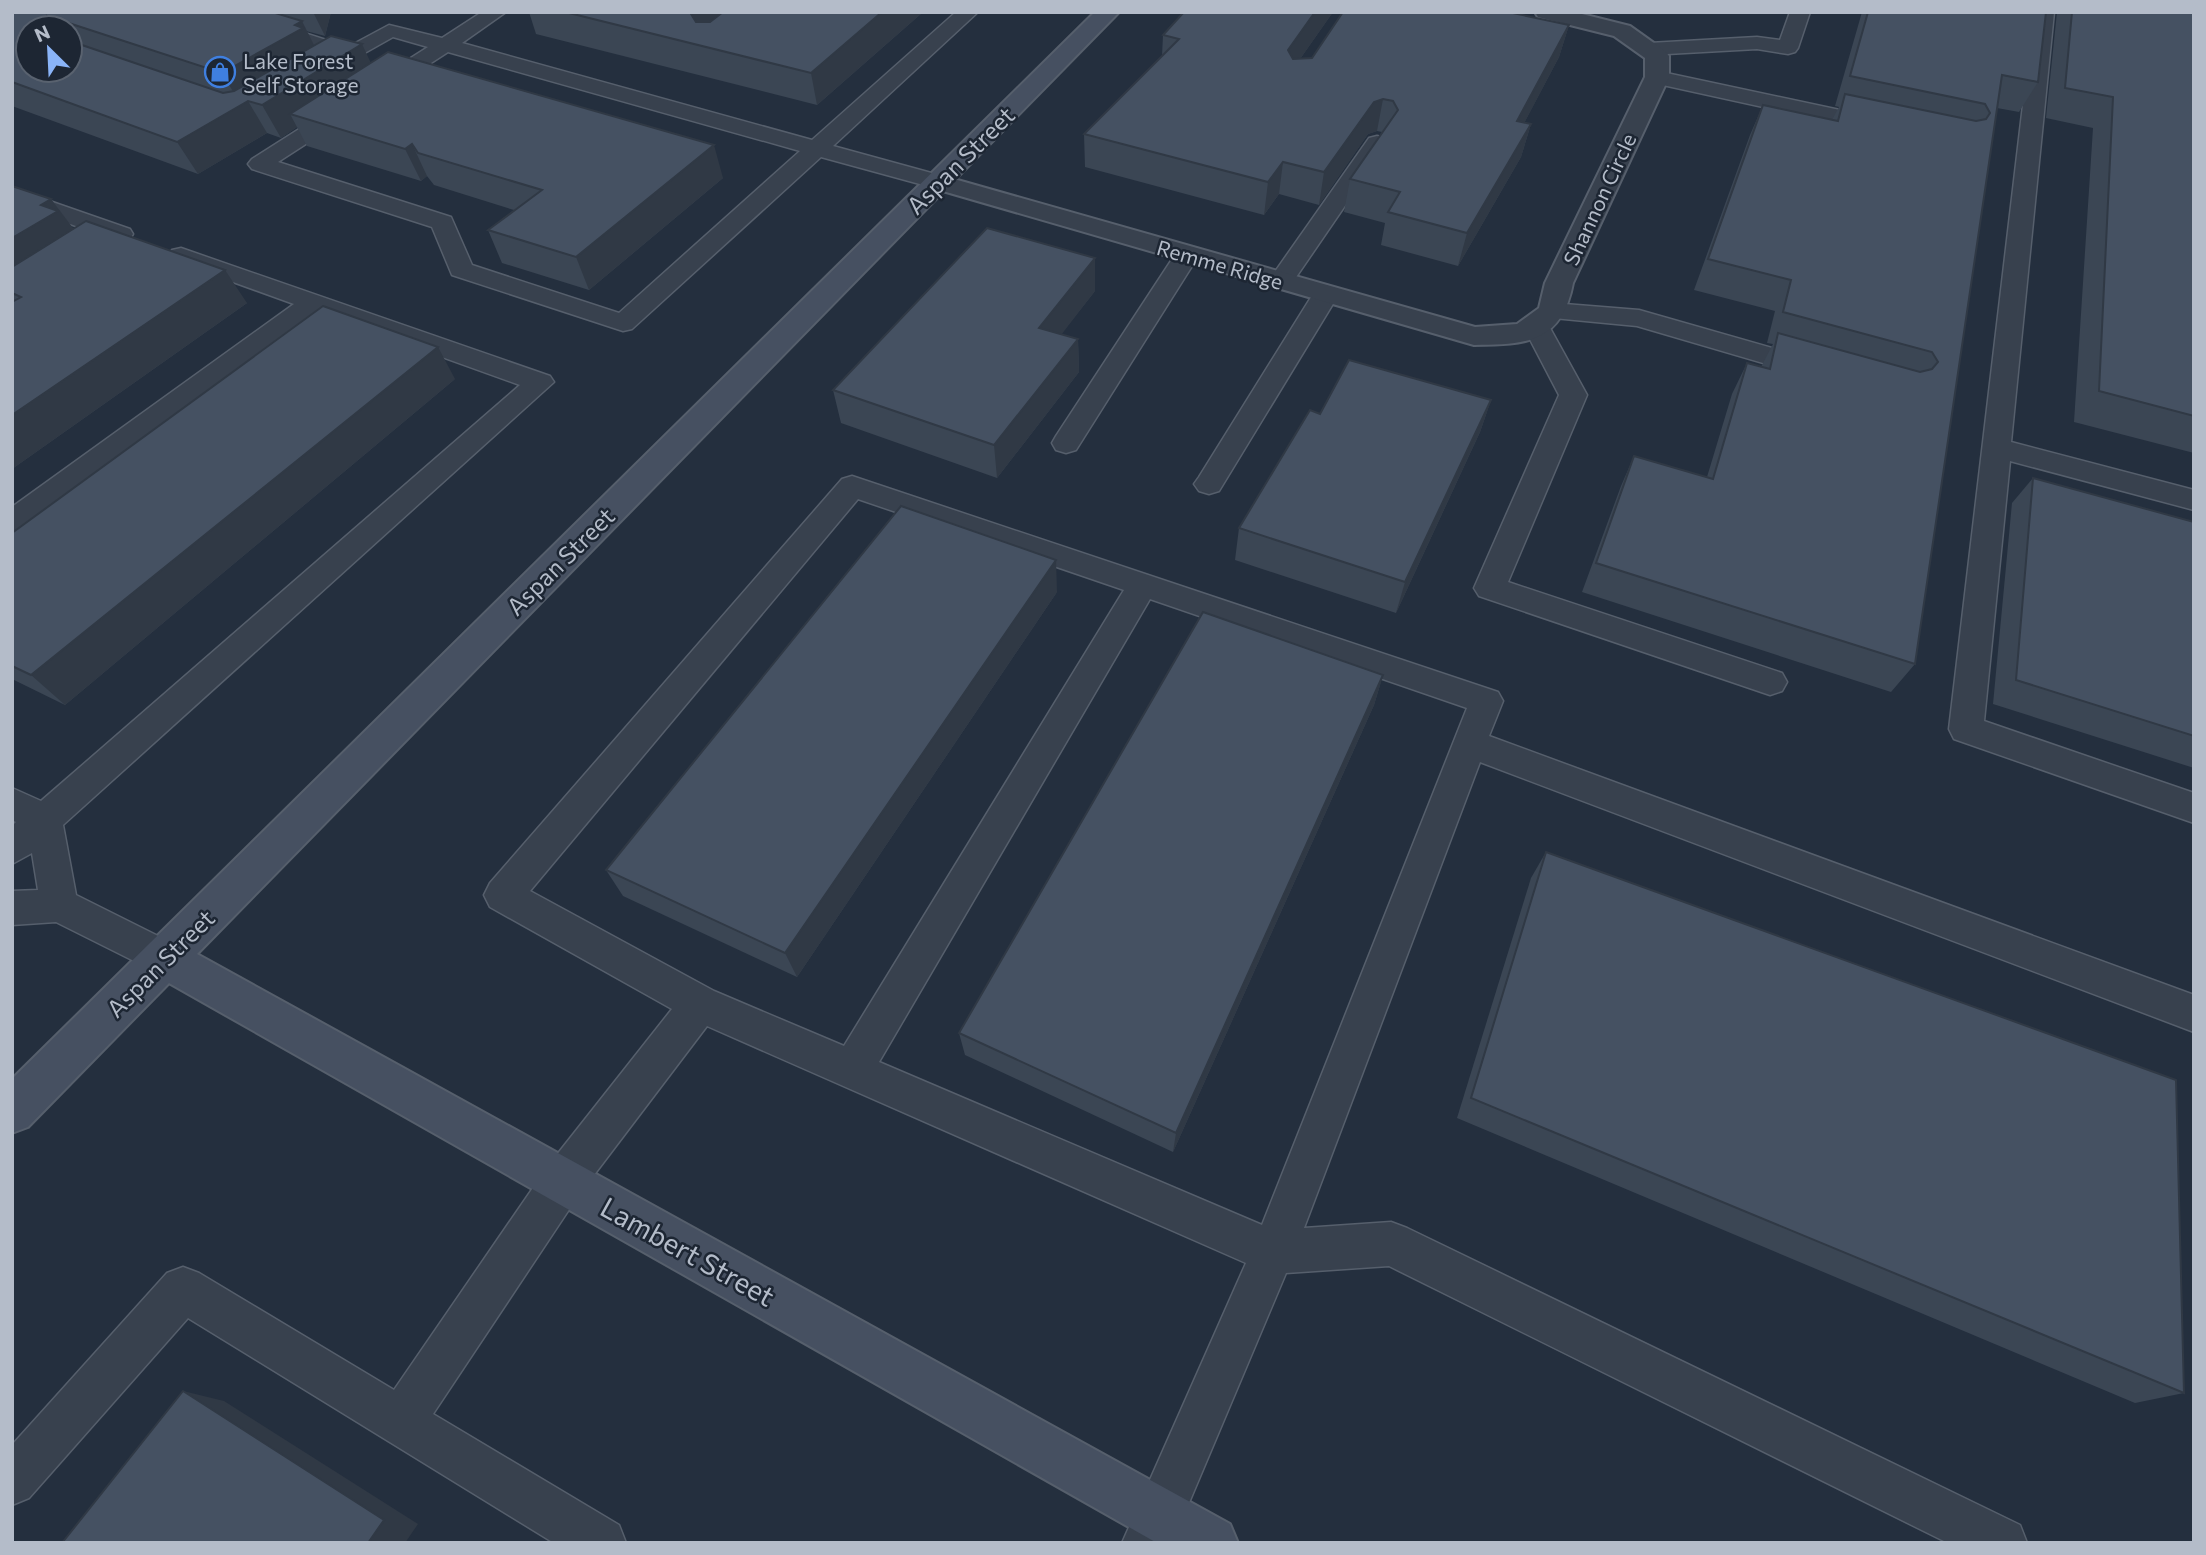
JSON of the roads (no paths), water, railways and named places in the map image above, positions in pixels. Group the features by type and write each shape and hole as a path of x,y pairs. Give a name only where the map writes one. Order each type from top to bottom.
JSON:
{"street":[{"name":"Aspan Street","path":"12,1111 1108,12"},
{"path":"1546,12 1622,31 1657,56 1657,77"},
{"name":"Shannon Circle","path":"1545,319 1657,77"},
{"name":"Remme Ridge","path":"938,182 1326,295 1474,335 1504,336 1545,319"},
{"name":"Lambert Street","path":"164,958 563,1181 1152,1528 1211,1543"}],"lane":[{"path":"217,12 350,54"},
{"path":"496,12 260,164 442,222 461,270 623,323 968,12"},
{"path":"1645,45 1748,43 1788,48 1800,12"},
{"path":"2044,12 1966,729 2194,808"},
{"path":"304,81 389,31 938,182"},
{"path":"1657,77 1906,131"},
{"path":"1281,282 1378,141"},
{"path":"12,195 540,382 12,848"},
{"path":"88,254 142,241"},
{"path":"1066,443 1187,255"},
{"path":"1209,484 1326,295"},
{"path":"12,522 314,302"},
{"path":"1770,682 1490,588 1573,395 1545,319 1639,318 1837,374"},
{"path":"1997,448 2194,500"},
{"path":"1152,1528 1273,1252 1486,701 852,486 503,895 700,1004 1273,1252 1391,1244 2003,1543"},
{"path":"852,1070 1143,585"},
{"path":"1469,743 2194,1014"},
{"path":"12,803 44,820"},
{"path":"44,820 59,905"},
{"path":"12,908 59,905 164,958"},
{"path":"401,1421 563,1181 700,1004"},
{"path":"12,1481 183,1289 401,1421 574,1536"}],"place":[{"name":"Lake Forest Self Storage","path":"220,72"}]}
